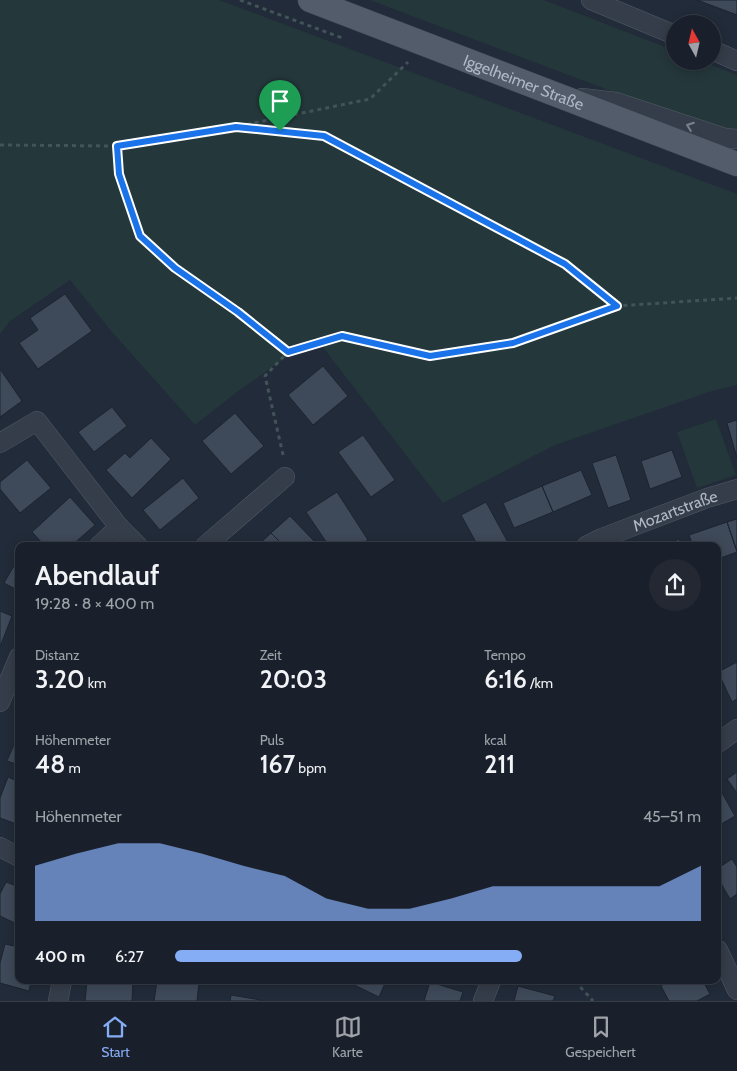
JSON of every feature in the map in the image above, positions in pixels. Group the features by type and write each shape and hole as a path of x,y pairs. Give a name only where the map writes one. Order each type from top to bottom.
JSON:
{"main road":[{"name":"Iggelheimer Straße","path":"310,0 737,164"}],"street":[{"path":"591,0 666,31"},
{"path":"721,54 737,60"},
{"path":"561,96 616,102 725,138 737,139"},
{"path":"0,443 37,421 119,527 134,542"},
{"path":"210,542 285,477"},
{"name":"Mozartstraße","path":"594,542 698,501 737,489"},
{"path":"103,542 119,527"},
{"path":"0,702 15,666"},
{"path":"721,741 737,729"},
{"path":"0,847 15,855"},
{"path":"721,956 737,990"},
{"path":"58,1001 61,984"}],"path":[{"path":"0,145 117,146 236,127 370,98 408,62"},
{"path":"236,127 324,136 565,264 617,306"},
{"path":"117,146 119,174 140,236 175,268 238,312 288,352"},
{"path":"285,477 283,452 265,376 288,352 342,336 430,356 513,343 617,306 737,298"},
{"path":"578,984 593,1001"}],"shaded area":[{"path":"0,0 219,0 737,194 737,385 709,392 555,445 443,503 315,337 237,392 195,425 112,332 70,280 10,321 0,334"},
{"path":"370,0 544,0 666,47 666,70 721,69 737,75 737,131 706,127"},
{"path":"716,419 736,475 697,488 677,432"}],"building":[{"path":"697,0 737,0 737,15"},
{"path":"65,294 92,331 38,369 19,343 38,330 30,318"},
{"path":"323,366 348,396 313,425 288,395"},
{"path":"0,369 22,401 0,417"},
{"path":"112,407 127,426 94,452 78,432"},
{"path":"235,413 264,446 231,474 202,441"},
{"path":"737,420 737,458 727,423"},
{"path":"363,435 395,480 371,497 338,452"},
{"path":"151,438 171,459 132,498 106,470 125,453 130,458"},
{"path":"672,450 682,477 650,489 641,461"},
{"path":"616,455 631,500 608,508 592,463"},
{"path":"27,460 51,488 20,513 0,489 0,482"},
{"path":"581,470 592,495 553,512 542,486"},
{"path":"183,478 199,498 160,530 143,510"},
{"path":"542,486 553,512 514,528 503,503"},
{"path":"337,492 368,540 365,542 326,542 306,512"},
{"path":"70,497 95,525 76,542 41,542 32,532"},
{"path":"486,502 508,542 476,542 461,515"},
{"path":"290,516 314,541 280,542 271,533"},
{"path":"737,519 737,551 727,522"},
{"path":"727,522 737,552 721,558 721,542 692,542 689,535"},
{"path":"271,533 280,542 261,542"},
{"path":"15,564 15,589 4,583"},
{"path":"0,611 12,616 0,647"},
{"path":"737,662 737,699 732,702 721,678 721,670"},
{"path":"15,742 15,764 7,761"},
{"path":"737,772 737,793 727,779"},
{"path":"8,777 15,780 15,824 0,818 0,798"},
{"path":"721,791 735,816 721,824"},
{"path":"732,859 737,867 737,894 730,899 721,883 721,866"},
{"path":"6,882 15,885 15,923 0,916 0,894"},
{"path":"5,944 15,946 15,984 30,984 29,991 0,983 0,963"},
{"path":"87,984 133,984 132,1001 85,1001"},
{"path":"157,984 199,984 197,1001 154,1001"},
{"path":"352,984 385,984 379,997"},
{"path":"429,984 437,984 463,992 460,1001 424,1001"},
{"path":"664,984 705,984 710,994 697,1001 669,1001 661,986"},
{"path":"518,986 555,996 553,1001 514,1001"},
{"path":"231,995 261,1000 261,1001 230,1001"}],"route":[{"path":"236,127 280,131 324,136 565,264 617,306 513,343 430,356 342,336 288,352 238,312 175,268 140,236 119,174 117,146 236,127"}]}
